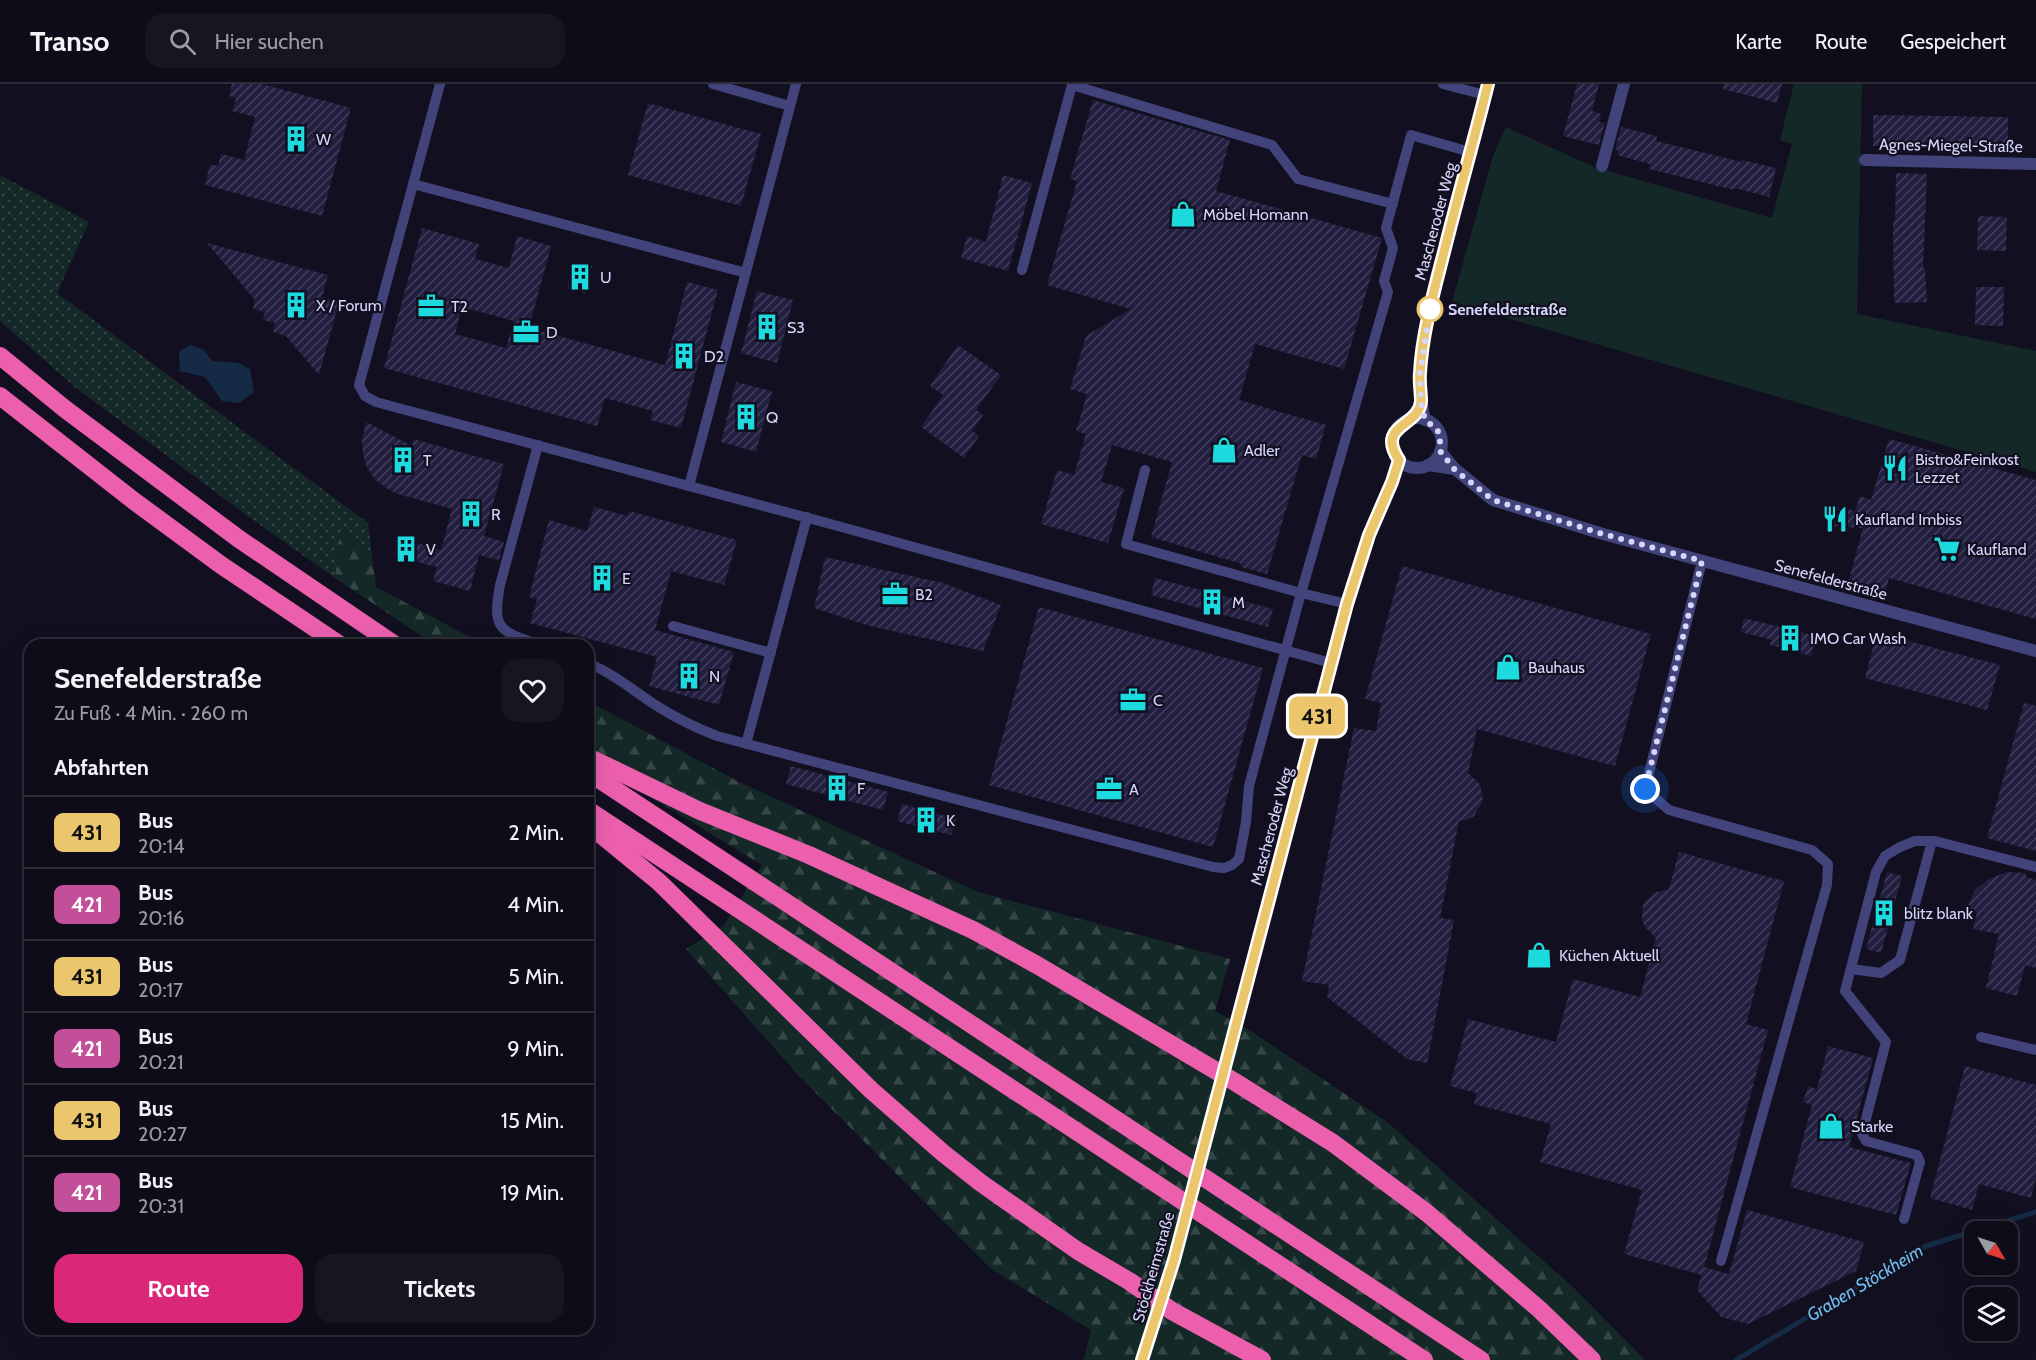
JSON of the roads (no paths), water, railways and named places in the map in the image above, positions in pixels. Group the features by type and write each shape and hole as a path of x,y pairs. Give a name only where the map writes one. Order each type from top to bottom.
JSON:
{"highway":[{"path":"0,356 65,409 239,539 386,639"},
{"path":"0,396 77,458 211,558 331,639"},
{"path":"594,761 700,811 809,855 973,930 1037,965 1222,1076 1333,1143 1427,1213 1539,1309 1592,1360"},
{"path":"594,776 1481,1360"},
{"path":"594,814 1424,1360"},
{"path":"594,829 659,882 871,1090 943,1153 981,1183 1078,1251 1161,1303 1262,1360"}],"main road":[{"name":"Mascheroder Weg","path":"1194,1182 1222,1076"},
{"name":"Stöckheimstraße","path":"1142,1360 1174,1260 1194,1182"}],"street":[{"path":"1602,166 1624,84"},
{"name":"Mascheroder Weg","path":"1419,419 1420,373 1432,298 1486,89"},
{"name":"Agnes-Miegel-Straße","path":"1865,160 2036,164"},
{"path":"1419,419 1437,429 1440,436 1440,451 1433,462 1413,468 1402,463 1392,446 1392,439 1400,425 1419,419"},
{"name":"Senefelderstraße","path":"1440,451 1455,470 1493,500 1603,534 2036,651"},
{"name":"Mascheroder Weg","path":"1222,1076 1347,604 1369,535 1402,463"},
{"name":"Senefelderstraße","path":"1428,465 1455,470"}],"lane":[{"path":"440,84 359,385 365,396 376,402 807,517 1331,663"},
{"path":"712,84 790,106"},
{"path":"689,486 796,84"},
{"path":"1443,84 1486,89"},
{"path":"1022,270 1072,85 1272,145 1298,179 1392,204"},
{"path":"594,666 623,681 656,705 694,727 746,744 1213,867 1224,868 1232,865 1239,859 1242,848 1249,786 1388,292 1384,281 1393,248 1386,228 1411,135 1470,152"},
{"path":"413,184 746,273"},
{"path":"519,639 505,632 497,622 497,605 538,445"},
{"path":"1145,470 1126,544 1347,604"},
{"path":"746,744 807,517"},
{"path":"1702,561 1645,789 1669,810 1812,850 1828,864 1827,885 1721,1261"},
{"path":"673,626 771,653"},
{"path":"1904,1219 1920,1162 1917,1155 1866,1141 1862,1134 1886,1042 1845,990 1876,872 1885,856 1915,841 1932,841 2036,867"},
{"path":"1851,969 1881,973 1900,960 1932,841"},
{"path":"1981,1036 2036,1050"}],"water":[{"path":"190,345 203,349 212,361 238,363 250,369 254,392 239,403 222,401 205,377 180,371 179,352"}],"waterway":[{"name":"Graben Stöckheim","path":"1736,1360 1926,1246 2036,1212"}],"place":[{"name":"W","path":"296,139"},
{"name":"Möbel Homann","path":"1183,214"},
{"name":"U","path":"580,277"},
{"name":"X / Forum","path":"296,305"},
{"name":"T2","path":"431,306"},
{"name":"Senefelderstraße","path":"1430,309"},
{"name":"S3","path":"767,327"},
{"name":"D","path":"526,332"},
{"name":"D2","path":"684,356"},
{"name":"Q","path":"746,417"},
{"name":"Adler","path":"1224,450"},
{"name":"T","path":"403,460"},
{"name":"Bistro&Feinkost Lezzet","path":"1895,468"},
{"name":"R","path":"471,514"},
{"name":"Kaufland Imbiss","path":"1835,519"},
{"name":"V","path":"406,549"},
{"name":"Kaufland","path":"1947,549"},
{"name":"E","path":"602,578"},
{"name":"B2","path":"895,594"},
{"name":"M","path":"1212,602"},
{"name":"IMO Car Wash","path":"1790,638"},
{"name":"Bauhaus","path":"1508,667"},
{"name":"N","path":"689,676"},
{"name":"C","path":"1133,700"},
{"name":"F","path":"837,788"},
{"name":"A","path":"1109,789"},
{"name":"K","path":"926,820"},
{"name":"blitz blank","path":"1884,913"},
{"name":"Küchen Aktuell","path":"1539,955"},
{"name":"Starke","path":"1831,1126"}]}
